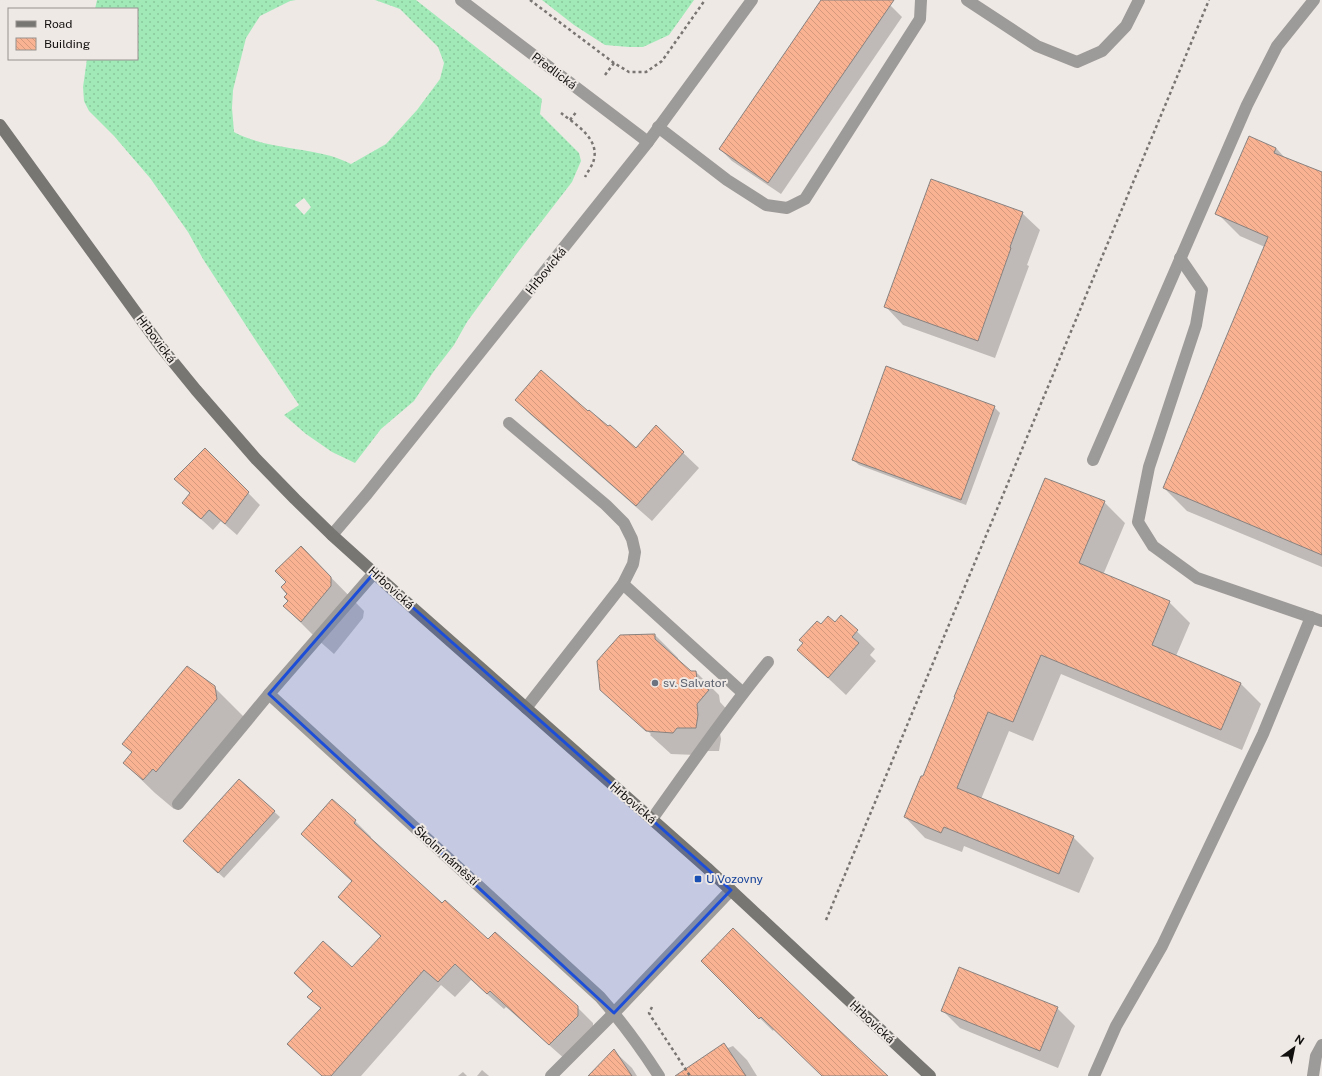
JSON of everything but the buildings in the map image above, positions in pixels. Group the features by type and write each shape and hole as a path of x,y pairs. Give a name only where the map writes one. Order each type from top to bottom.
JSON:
{"main road":[{"name":"Hrbovická","path":"0,124 161,347 256,459 295,499 374,573 731,890 930,1076"}],"street":[{"name":"Předlická","path":"461,0 648,142"},
{"name":"Hrbovická","path":"332,535 377,481 648,142 752,0"},
{"path":"658,127 727,180 766,204 787,208 805,200 920,19 921,0"},
{"path":"967,0 1037,46 1077,62 1102,51 1126,26 1138,0"},
{"path":"1093,460 1247,105 1277,46 1314,0"},
{"path":"1094,1076 1116,1026 1162,946 1316,619 1197,578 1153,546 1138,522 1149,467 1196,325 1202,290 1180,258"},
{"path":"509,423 606,505 624,523 632,539 635,552 633,564 623,584 526,708"},
{"path":"178,804 269,694 374,573"},
{"path":"623,584 743,693"},
{"path":"652,820 743,693 768,662"},
{"name":"Školní náměstí","path":"269,694 581,979 614,1013 659,1076"},
{"path":"551,1076 614,1013 731,890"},
{"path":"1313,1076 1316,1056 1322,1045"}],"path":[{"path":"530,0 614,63 629,72 646,72 662,61 705,0"},
{"path":"826,920 1209,0"},
{"path":"604,74 614,63"},
{"path":"570,120 579,108"},
{"path":"561,113 582,129 593,143 594,159 586,176"},
{"path":"652,1007 650,1013 652,1018 690,1076"}],"highlighted area":[{"path":"374,573 731,890 614,1013 269,694"}],"green space":[{"path":"97,0 296,0 290,1 260,16 246,38 233,90 232,108 234,132 257,141 319,153 351,164 386,144 417,110 440,79 444,63 438,47 400,9 375,0 416,0 542,99 540,114 579,153 581,161 572,182 467,322 454,345 414,401 381,429 355,463 332,452 306,434 284,415 299,405 203,259 188,232 150,178 114,136 89,111 84,101 83,87 87,60 138,60 138,8 95,8","holes":["304,198 311,207 304,215 295,205"]},
{"path":"542,0 694,0 669,35 643,47 629,47 605,45 574,25"}],"place":[{"name":"sv. Salvator","path":"655,683"},
{"name":"U Vozovny","path":"698,879"}]}
